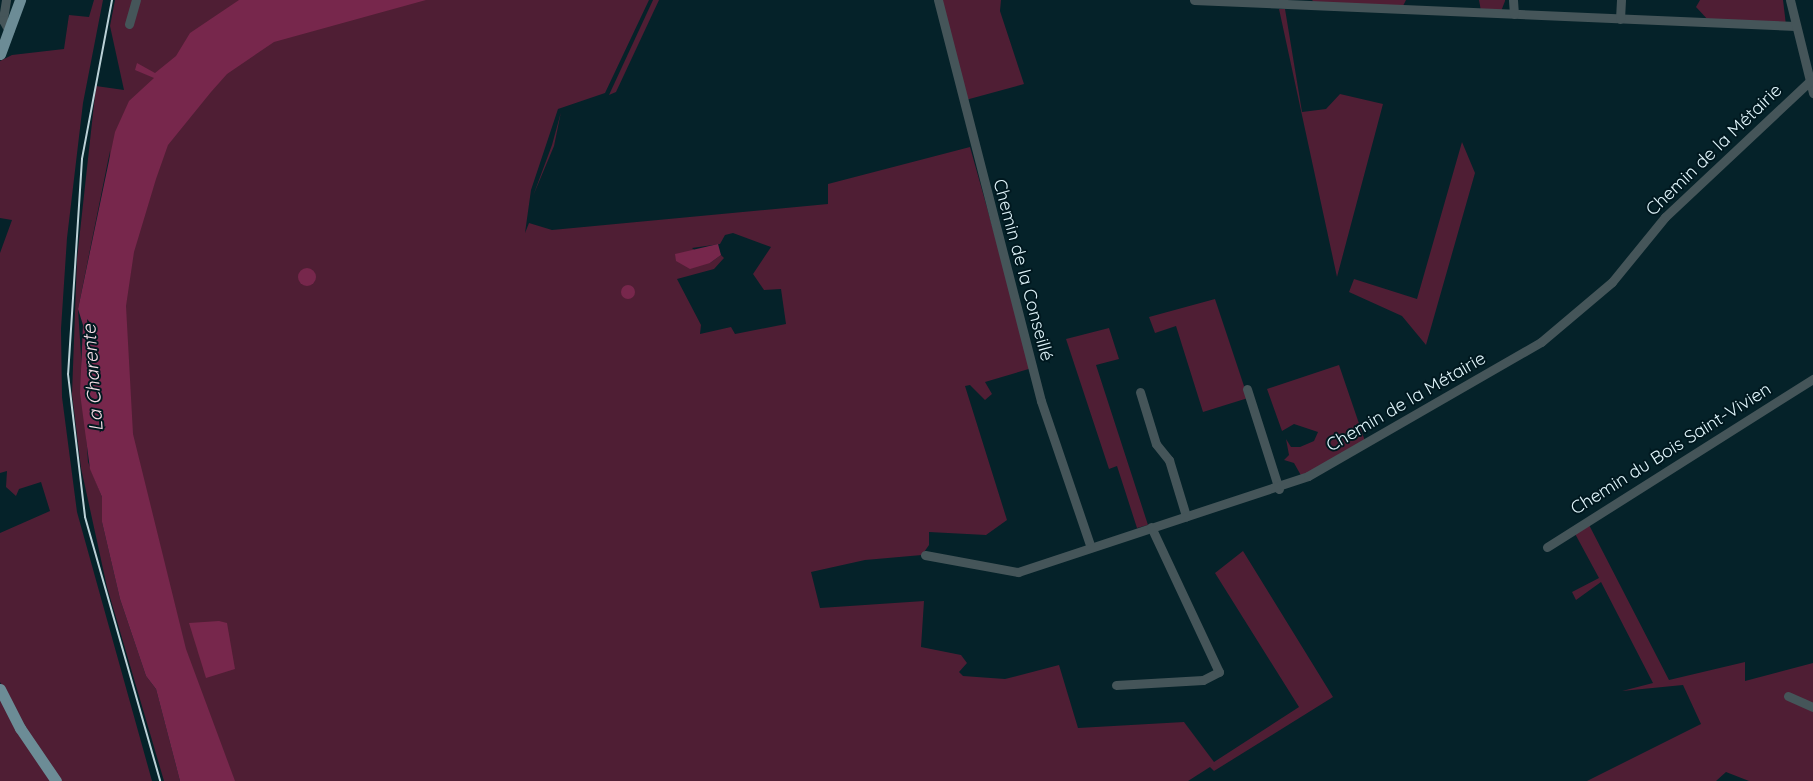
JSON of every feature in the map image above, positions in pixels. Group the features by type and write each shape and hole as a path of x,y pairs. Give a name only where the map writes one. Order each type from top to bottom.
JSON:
{"main road":[{"path":"0,54 20,0"},
{"path":"0,689 24,736 56,781"}],"street":[{"path":"6,0 3,20 9,31"},
{"path":"130,24 136,0"},
{"name":"Chemin de la Conseillé","path":"938,0 1041,401 1090,545"},
{"path":"1194,0 1795,26"},
{"path":"1513,0 1514,14"},
{"path":"1620,19 1621,0"},
{"path":"1790,0 1813,93"},
{"name":"Chemin de la Métairie","path":"925,554 1018,572 1090,545 1278,489 1413,420 1541,342 1612,282 1665,217 1810,81"},
{"name":"Chemin du Bois Saint-Vivien","path":"1547,547 1813,379"},
{"path":"1247,389 1278,489"},
{"path":"1140,392 1156,444 1169,460 1186,516"},
{"path":"1116,685 1203,680 1219,672 1151,527"},
{"path":"1788,696 1813,707"}],"shaded area":[{"path":"94,0 103,0 83,103 67,238 61,329 62,397 77,512 152,781 59,781 25,733 0,682 0,533 50,511 41,482 19,489 16,496 6,487 7,471 0,473 0,253 12,220 0,218 0,61 12,55 64,49 69,15 89,17"},
{"path":"115,0 649,0 605,93 558,109 531,190 525,233 529,223 552,230 828,204 828,184 970,147 1032,368 985,382 992,394 985,400 970,385 965,386 1007,520 986,535 929,532 929,545 922,555 865,560 811,572 820,608 924,601 921,647 961,655 967,663 959,672 963,676 1005,679 1059,665 1078,728 1184,722 1214,762 1299,707 1215,573 1243,551 1333,697 1214,771 1210,767 1188,781 210,781 102,305 110,151 78,309 88,462 102,497 102,522 120,599 146,676 156,689 180,781 164,781 107,587 81,468 72,394 77,259 96,86 124,90 110,26","holes":["733,233 771,247 753,274 764,290 781,289 786,324 735,334 731,327 700,334 701,325 677,279 714,269 724,258 721,255 710,263 692,248 720,244 725,235"]},
{"path":"653,0 659,0 616,92 609,95"},
{"path":"938,0 1001,0 1000,11 1024,84 962,101"},
{"path":"1312,0 1406,0 1403,6 1345,11 1320,9"},
{"path":"1479,0 1505,1 1500,14 1481,11"},
{"path":"1700,0 1783,0 1786,25 1710,22 1696,7"},
{"path":"1279,9 1285,9 1302,112 1326,109 1340,94 1383,104 1337,277"},
{"path":"561,112 554,146 533,196 552,145"},
{"path":"1462,142 1475,173 1426,345 1402,316 1349,292 1354,279 1417,299"},
{"path":"1215,299 1248,398 1203,412 1176,326 1155,333 1149,317"},
{"path":"1109,328 1119,359 1096,365 1148,525 1137,528 1117,466 1109,469 1066,339"},
{"path":"1339,365 1366,444 1303,479 1294,463 1284,460 1289,455 1286,439 1291,447 1300,447 1314,441 1318,432 1294,424 1282,431 1267,389"},
{"path":"1587,521 1669,680 1745,662 1745,681 1813,663 1813,781 1749,781 1726,772 1716,781 1587,781 1701,724 1683,685 1622,691 1653,683 1601,582 1576,600 1572,592 1599,578 1573,530"},
{"path":"0,695 51,781 0,781"}],"water":[{"name":"La Charente","path":"239,0 426,0 274,42 227,74 211,92 168,145 156,179 134,252 126,306 133,434 186,649 235,781 180,781 156,689 146,676 120,599 102,522 102,497 90,469 80,393 83,325 78,309 115,132 129,101 154,78 135,70 137,63 155,73 176,56 190,33"},
{"path":"718,244 721,255 710,263 690,269 676,261 675,254"},
{"path":"303,268 311,268 316,273 314,284 303,286 298,281 298,273"},
{"path":"628,285 633,287 635,292 633,297 628,299 623,297 621,292 623,287"},
{"path":"219,621 227,623 235,669 206,678 189,623"}],"railway":[{"path":"112,0 82,159 68,374 85,517 160,781"}]}
